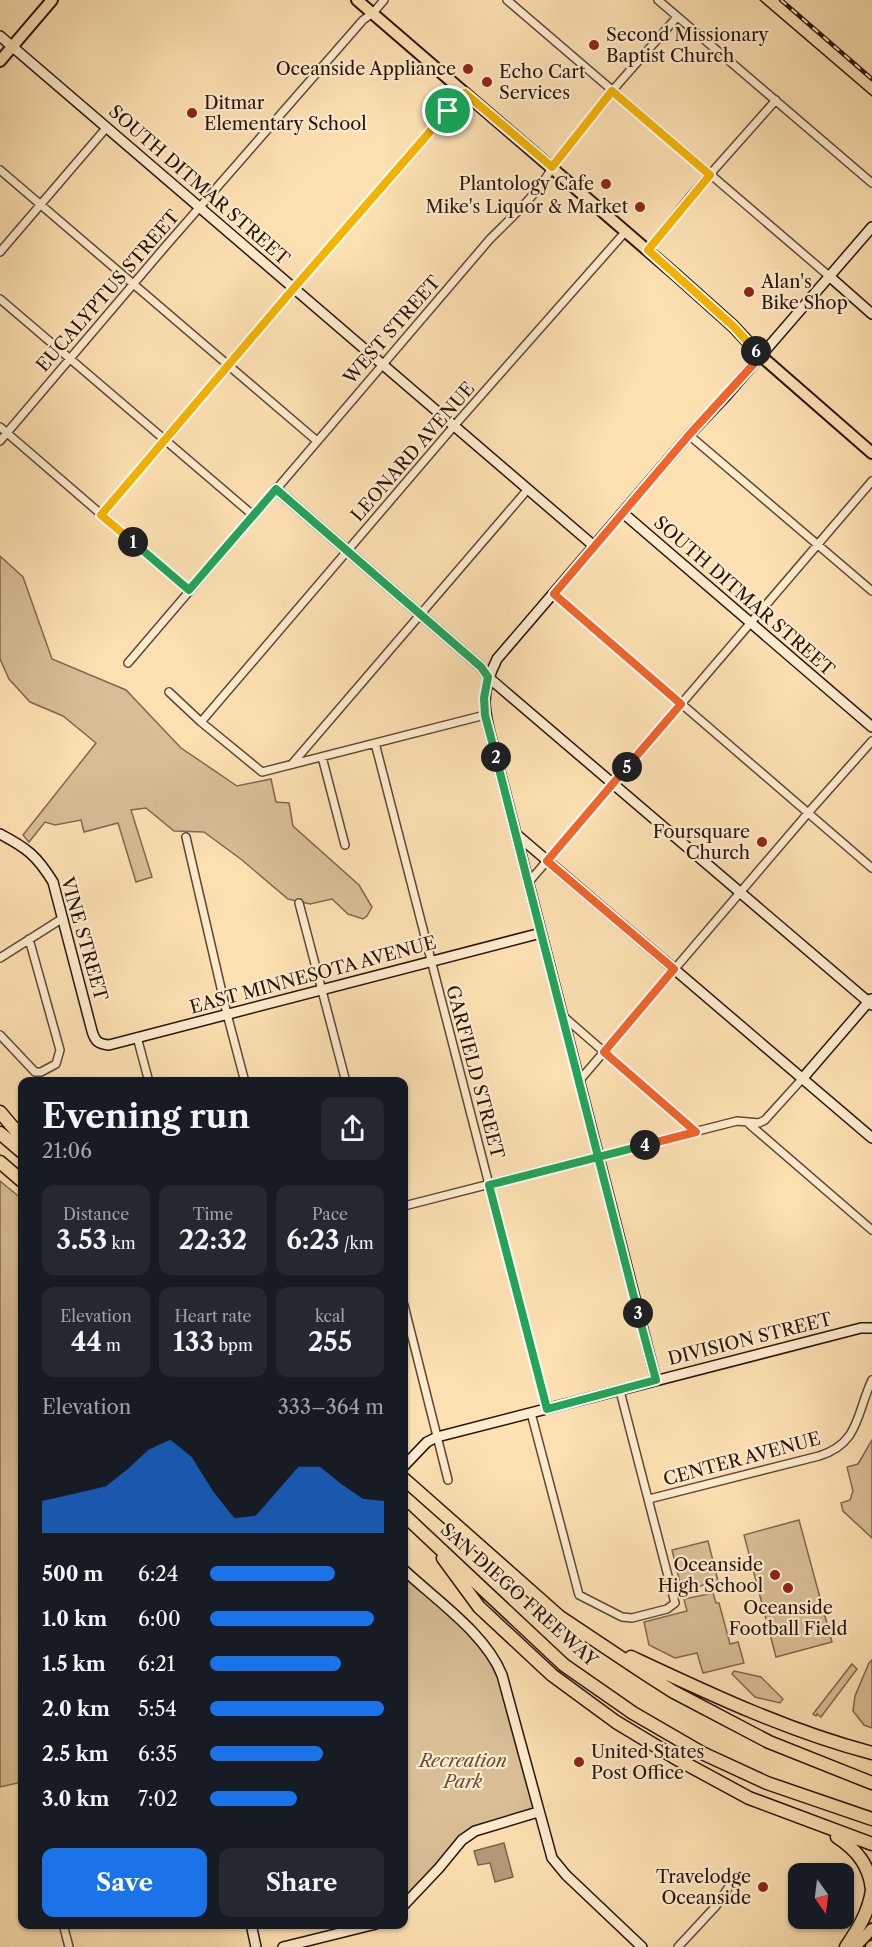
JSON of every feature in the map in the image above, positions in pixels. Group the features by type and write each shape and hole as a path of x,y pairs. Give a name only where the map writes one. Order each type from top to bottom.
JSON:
{"highway":[{"path":"0,1112 18,1133"},
{"path":"0,1133 18,1149"},
{"path":"0,1162 18,1178"},
{"path":"0,1169 18,1179"},
{"name":"SAN DIEGO FREEWAY","path":"408,1483 560,1617 672,1691 769,1742 872,1783"},
{"name":"SAN DIEGO FREEWAY","path":"408,1519 564,1665 633,1713 702,1753 767,1783 872,1819"},
{"path":"424,1533 479,1607 552,1675 616,1722 679,1761 749,1798 872,1844"},
{"path":"592,1639 748,1711 822,1738 872,1753"},
{"path":"796,1816 836,1836 852,1848 866,1866 872,1889 868,1908 846,1947"}],"main road":[{"path":"0,61 52,0"},
{"path":"357,0 648,250 733,326 761,356 872,453"},
{"path":"855,1947 872,1929"}],"street":[{"name":"EUCALYPTUS STREET","path":"0,441 200,207 363,20 373,13 384,0"},
{"path":"507,0 872,314"},
{"path":"658,0 872,183"},
{"name":"WEST STREET","path":"128,663 490,239 548,176 552,167 612,91 677,16"},
{"name":"SOUTH DITMAR STREET","path":"0,36 594,546"},
{"path":"101,515 294,288 465,93"},
{"path":"648,250 776,100"},
{"path":"0,252 107,127"},
{"path":"0,170 317,441"},
{"path":"656,1380 485,715 484,698 488,677 497,659 689,435 761,356 872,227"},
{"name":"LEONARD AVENUE","path":"201,722 454,426 626,231"},
{"path":"0,299 254,516"},
{"path":"0,428 189,590"},
{"path":"689,435 872,591"},
{"path":"528,883 872,482"},
{"path":"276,489 481,667 488,677 871,1002 759,1124 737,1121 408,1205"},
{"path":"292,764 528,489"},
{"name":"SOUTH DITMAR STREET","path":"623,513 872,727"},
{"path":"554,594 872,868"},
{"path":"169,692 201,722 262,772 485,715"},
{"path":"579,1081 872,741"},
{"name":"GARFIELD STREET","path":"375,743 547,1409"},
{"path":"322,757 345,845"},
{"name":"VINE STREET","path":"0,834 30,852 43,865 53,882 95,1040"},
{"path":"516,834 872,1138"},
{"path":"186,837 244,1077"},
{"path":"299,903 345,1077"},
{"path":"0,958 63,918"},
{"name":"EAST MINNESOTA AVENUE","path":"95,1040 100,1044 109,1045 541,933"},
{"path":"0,1035 35,1072 41,1072 56,1064 60,1050 29,939"},
{"path":"563,1016 696,1132"},
{"path":"137,1037 148,1077"},
{"path":"746,1121 872,1230"},
{"path":"408,1321 448,1480"},
{"name":"DIVISION STREET","path":"408,1461 427,1442 437,1437 861,1328 872,1328"},
{"name":"CENTER AVENUE","path":"649,1499 819,1456 834,1450 852,1433 872,1380"},
{"path":"531,1413 579,1595 622,1617 632,1618 667,1609 675,1604 620,1390"},
{"path":"408,1574 479,1637 490,1651 499,1669 552,1858 566,1875 642,1947"},
{"path":"408,1901 440,1868 462,1840 475,1831 538,1812"},
{"path":"678,1947 716,1906 728,1888"},
{"path":"64,1929 69,1947"},
{"path":"252,1929 256,1947"},
{"path":"283,1947 322,1942 361,1929"}],"green space":[{"path":"0,556 23,577 52,659 126,690 181,748 237,786 271,779 276,802 289,803 293,826 359,885 372,907 367,916 363,919 348,914 332,899 310,904 288,899 242,860 204,832 174,831 146,808 131,810 152,877 136,882 118,823 84,832 81,820 55,825 45,822 29,842 23,835 96,743 63,716 30,702 9,679 0,659"},
{"path":"0,1181 18,1196 18,1783 0,1787"},
{"path":"872,1440 872,1538 843,1511 841,1503 850,1500 853,1491 847,1467 858,1464"},
{"name":"Oceanside Football Field","path":"799,1520 832,1642 776,1657 744,1535"},
{"path":"708,1541 718,1581 682,1591 672,1550"},
{"name":"Recreation Park","path":"408,1575 477,1636 498,1672 535,1813 476,1829 408,1898"},
{"path":"713,1593 716,1603 719,1603 730,1644 738,1642 744,1663 703,1673 697,1653 675,1658 649,1645 644,1622 687,1611 684,1599"},
{"path":"872,1660 872,1728 864,1725 853,1711 855,1696"},
{"path":"852,1664 857,1669 821,1717 813,1714"},
{"path":"734,1671 761,1677 783,1699 780,1703 755,1697 732,1674"}],"shaded area":[{"path":"504,1843 513,1877 495,1882 490,1863 478,1865 474,1851"}],"tram line":[{"path":"760,0 872,96"}],"railway":[{"path":"781,0 872,79"}],"place":[{"name":"Second Missionary Baptist Church","path":"594,45"},
{"name":"Oceanside Appliance","path":"468,69"},
{"name":"Echo Cart Services","path":"487,82"},
{"name":"Ditmar Elementary School","path":"192,113"},
{"name":"Plantology Cafe","path":"606,184"},
{"name":"Mike's Liquor & Market","path":"640,207"},
{"name":"Alan's Bike Shop","path":"749,292"},
{"name":"Foursquare Church","path":"762,842"},
{"name":"Oceanside High School","path":"775,1575"},
{"name":"Oceanside Football Field","path":"788,1588"},
{"name":"United States Post Office","path":"579,1762"},
{"name":"Travelodge Oceanside","path":"763,1887"}],"route":[{"path":"448,111 101,515 189,590 276,489 481,667 488,677 484,698 485,715 598,1157 656,1380 547,1409 489,1185 542,1171 598,1157 696,1132 604,1052 674,969 547,861 681,704 554,594 689,435 761,356 733,326 648,250 710,175 612,91 552,167 465,93 448,111"}]}
